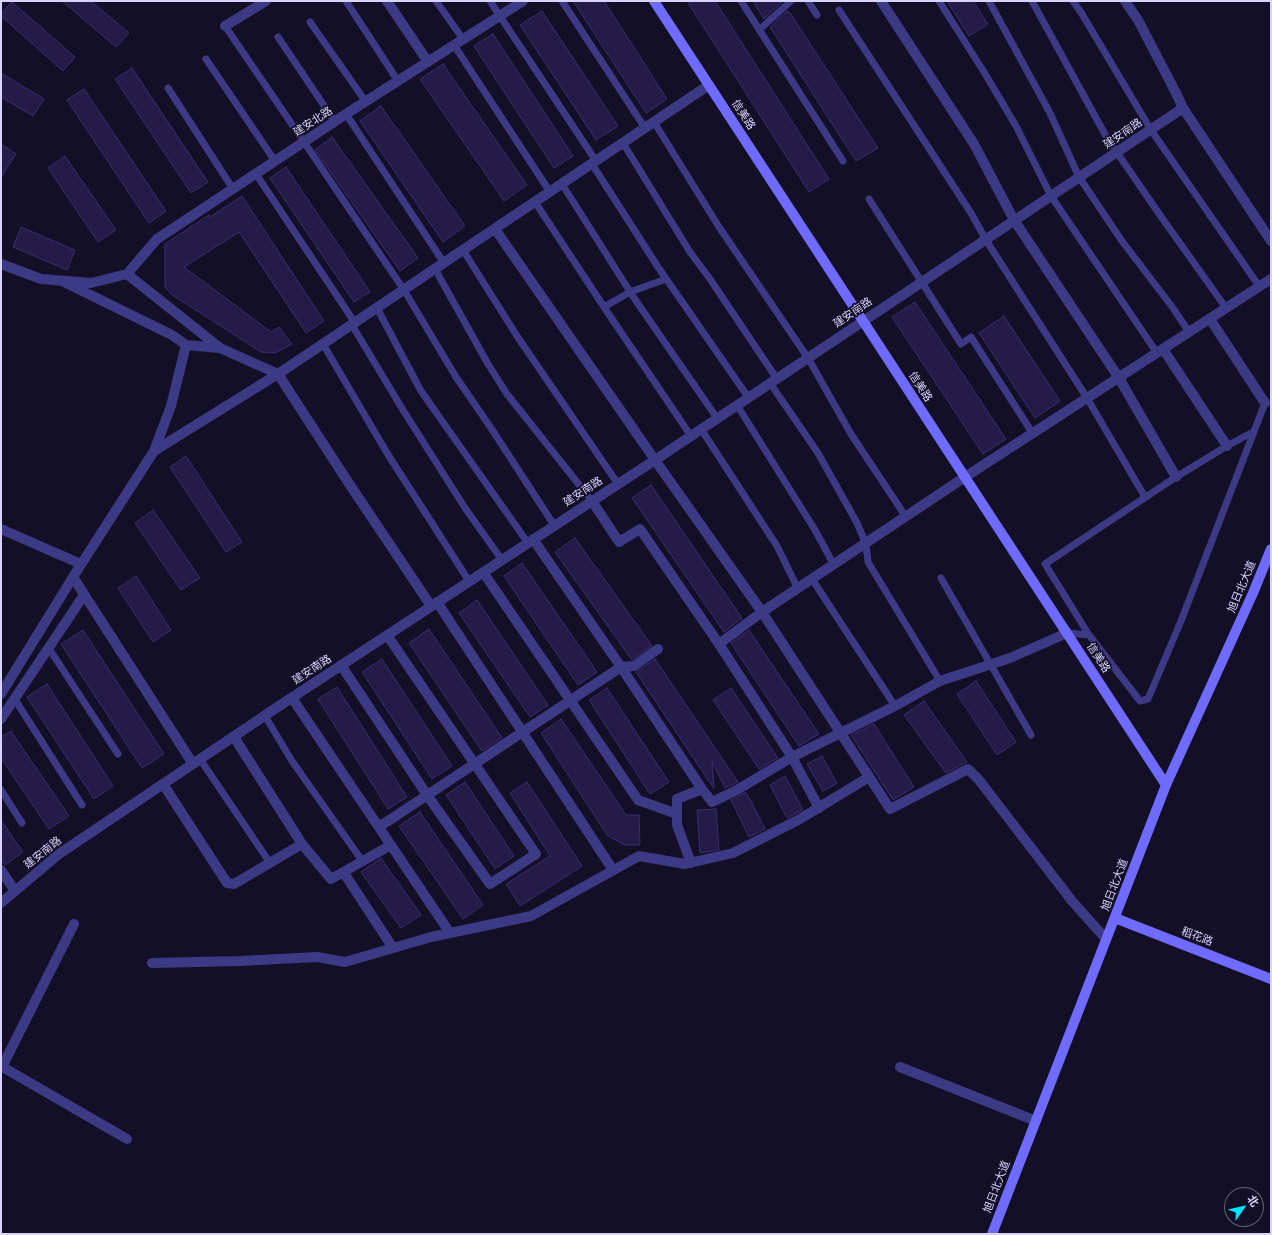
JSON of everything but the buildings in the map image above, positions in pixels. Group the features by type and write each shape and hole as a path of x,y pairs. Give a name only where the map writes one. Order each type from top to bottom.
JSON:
{"street":[{"path":"225,26 266,1"},
{"path":"387,1 428,62"},
{"name":"建安北路","path":"126,274 157,239 346,114 523,1"},
{"name":"信美路","path":"654,1 1166,785"},
{"path":"881,1 974,144 1014,220 1119,378 1176,477"},
{"path":"1125,1 1138,20 1183,108 1271,241"},
{"path":"154,451 278,374 354,324 709,85"},
{"name":"建安南路","path":"1,903 59,854 163,784 386,635 655,460 1183,108"},
{"path":"495,229 762,612 890,809 968,769 979,780 1072,901 1106,939"},
{"path":"1,264 41,279 62,281 91,283 126,274 220,348 278,374 348,482 523,732 613,870"},
{"path":"720,644 762,612 965,477 1271,279"},
{"path":"62,281 172,335 186,345 220,348"},
{"path":"1210,319 1265,402"},
{"path":"1,694 81,564 154,451 171,406 186,345"},
{"path":"1160,351 1227,446"},
{"path":"592,501 619,542 640,529 720,644 792,757 819,808"},
{"path":"1,529 81,564"},
{"path":"530,541 621,667 712,802 737,790 792,757 895,706 940,681 1010,658 1067,633"},
{"name":"旭日北大道","path":"992,1234 1166,785 1253,593 1271,549"},
{"path":"483,572 638,800 677,814"},
{"path":"73,577 196,762"},
{"path":"1,719 84,595"},
{"path":"341,665 427,795 490,884 536,854 386,635"},
{"path":"379,827 621,667 634,666 658,649"},
{"path":"292,698 450,933"},
{"path":"234,737 302,844 331,879 391,845"},
{"path":"152,963 317,957 344,962 430,937 531,916 639,856 685,864 733,853 800,819 869,777"},
{"path":"163,784 227,883 234,884 302,844"},
{"path":"690,863 677,825 677,799 702,789"},
{"path":"1,870 15,891"},
{"path":"344,873 393,948"},
{"name":"稻花路","path":"1115,918 1271,979"},
{"path":"74,924 1,1067 128,1139"},
{"path":"900,1067 1036,1121"}],"lane":[{"path":"346,1 398,81"},
{"path":"436,1 459,42 550,192"},
{"path":"490,1 594,162 666,279 748,397"},
{"path":"562,1 649,125 808,358 851,434 906,517"},
{"path":"741,1 843,161"},
{"path":"759,30 791,1"},
{"path":"808,1 817,15"},
{"path":"939,1 1016,126 1051,196 1160,351"},
{"path":"989,1 1050,112 1079,177 1122,241 1173,308 1189,332"},
{"path":"1032,1 1106,138 1226,308"},
{"path":"1073,1 1151,130 1259,286"},
{"path":"839,10 971,213 986,240 1087,398 1145,497"},
{"path":"310,22 366,102"},
{"path":"225,26 404,290 456,377 491,428 554,526"},
{"path":"278,37 335,122"},
{"path":"206,59 275,161"},
{"path":"168,88 233,189"},
{"path":"346,114 444,263"},
{"path":"623,143 690,252 710,279 818,453 857,523 866,544 868,562 940,681"},
{"path":"256,174 354,324 403,410 465,508 502,560"},
{"path":"562,184 630,292 717,418"},
{"path":"869,199 961,344 971,337 1033,434"},
{"path":"535,202 691,436"},
{"path":"463,250 517,336 618,484"},
{"path":"435,269 507,394 592,501"},
{"path":"604,307 630,292 666,279"},
{"path":"377,308 421,391 530,541"},
{"path":"323,344 387,453 469,582"},
{"path":"1253,432 1176,477 1045,564 1090,635 1140,701 1148,699 1265,402"},
{"path":"737,405 811,524 834,565"},
{"path":"701,429 777,546 798,589"},
{"path":"942,578 1031,735"},
{"path":"812,579 895,706"},
{"path":"1067,633 1090,635"},
{"path":"48,647 118,754"},
{"path":"14,698 82,805"},
{"path":"265,716 292,761 363,862"},
{"path":"196,762 270,863"},
{"path":"1,790 22,823"}]}
